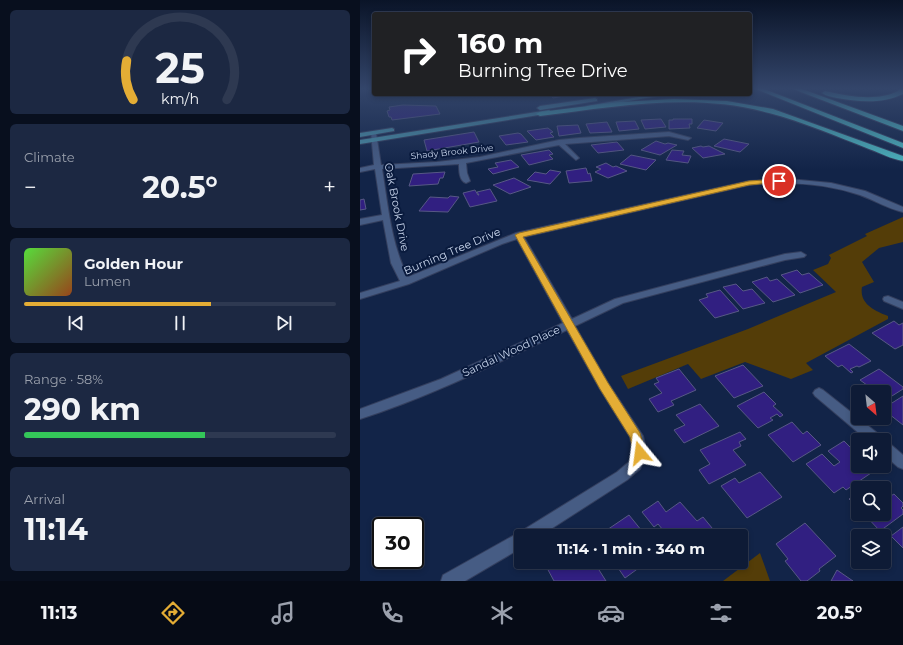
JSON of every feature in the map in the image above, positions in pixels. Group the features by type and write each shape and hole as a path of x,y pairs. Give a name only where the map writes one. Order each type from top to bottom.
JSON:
{"highway":[{"path":"788,116 903,159"},
{"path":"821,116 903,146"},
{"path":"827,116 892,142"},
{"path":"869,116 903,129"}],"main road":[{"path":"360,142 374,136 502,116"},
{"path":"360,135 374,136 524,116"}],"street":[{"name":"Shady Brook Drive","path":"360,170 377,167 462,162 500,156 560,142 669,134 688,138"},
{"name":"Oak Brook Drive","path":"374,136 377,167 396,263 406,282"},
{"path":"560,142 576,158"},
{"path":"462,162 463,173 466,180"},
{"name":"Burning Tree Drive","path":"360,296 406,282 499,242 519,235 741,184 768,181 796,181 831,185 869,195 903,210"},
{"path":"360,222 386,217"},
{"path":"519,235 604,386 636,436 640,453 635,465 622,476 537,529"},
{"name":"Sandal Wood Place","path":"360,414 382,407 445,382 619,301 777,258 801,255"},
{"path":"888,299 903,306"},
{"path":"819,393 868,433"},
{"path":"891,453 903,463"},
{"path":"449,581 514,543"}],"shaded area":[{"path":"903,217 903,242 879,248 862,262 874,282 862,287 863,298 865,302 873,309 888,316 888,319 806,363 813,370 791,379 745,362 701,379 688,364 628,389 621,376 748,329 836,292 813,270 828,264 831,258 829,255 867,236 865,234"},
{"path":"760,553 770,581 723,581 739,569 748,569 748,562"}],"building":[{"path":"423,116 392,120 391,117 389,117"},
{"path":"661,119 666,127 645,129 641,120"},
{"path":"692,119 692,124 689,124 690,128 669,129 669,120"},
{"path":"704,120 723,123 716,131 697,128"},
{"path":"635,121 639,129 619,131 616,122"},
{"path":"607,122 612,132 590,133 586,124"},
{"path":"578,125 581,133 559,136 557,126"},
{"path":"548,128 553,132 550,133 554,137 536,140 527,131"},
{"path":"474,132 479,142 427,151 424,140"},
{"path":"518,133 521,134 528,142 506,145 499,136"},
{"path":"724,139 749,144 740,152 714,146"},
{"path":"656,141 665,144 668,143 677,145 660,155 641,150"},
{"path":"617,142 624,150 598,153 591,145"},
{"path":"709,146 725,154 703,158 692,148"},
{"path":"549,150 553,154 549,155 553,159 529,165 521,155"},
{"path":"672,150 684,151 682,155 691,156 688,163 666,160"},
{"path":"631,155 656,160 646,170 620,164"},
{"path":"511,160 519,167 493,174 488,169 498,167 495,163"},
{"path":"606,163 613,167 616,166 627,171 608,178 595,172 601,169 596,167"},
{"path":"586,168 588,174 590,173 592,181 569,183 566,171"},
{"path":"550,170 561,172 550,184 527,180 535,172 546,174"},
{"path":"445,172 443,178 440,178 438,184 409,186 413,174"},
{"path":"514,178 531,187 510,194 493,185"},
{"path":"490,189 497,201 470,207 463,193 475,190 479,195 477,192"},
{"path":"450,196 459,197 448,212 419,211 430,197 448,198"},
{"path":"364,199 366,209 360,210 360,200"},
{"path":"797,270 802,275 809,273 823,285 800,293 781,275"},
{"path":"767,277 770,281 777,279 795,295 773,302 752,282"},
{"path":"736,284 743,291 752,289 765,303 743,309 723,287"},
{"path":"720,290 739,311 715,318 699,300 708,297 706,294"},
{"path":"894,321 899,325 903,323 903,345 895,349 872,333"},
{"path":"849,344 871,361 859,367 857,366 850,369 853,372 851,373 842,365 838,367 825,356"},
{"path":"743,365 763,386 734,398 715,376"},
{"path":"679,369 696,390 671,401 674,405 658,412 649,399 662,393 654,384 659,382 656,378"},
{"path":"879,369 903,387 903,389 891,397 891,385 867,385 860,380"},
{"path":"764,392 776,404 773,406 783,415 780,417 777,414 770,418 773,420 758,428 737,406"},
{"path":"903,396 903,425 891,416 891,404"},
{"path":"700,404 719,426 684,443 674,430 685,425 676,415"},
{"path":"792,422 803,434 807,431 821,445 793,462 768,435"},
{"path":"740,432 746,439 739,442 741,446 733,450 746,465 709,484 699,470 710,464 700,450"},
{"path":"844,441 851,448 851,473 871,473 859,481 851,481 851,487 846,490 843,487 834,493 806,464 822,454 834,466 840,462 828,451"},
{"path":"760,472 782,497 747,518 721,486 735,478 739,483"},
{"path":"894,494 903,503 901,508 903,510 903,514 883,529 878,529 871,521 891,521 891,496"},
{"path":"658,501 666,512 680,502 697,521 703,517 713,529 662,529 658,524 654,527 642,512"},
{"path":"629,515 640,529 608,529"},
{"path":"805,523 836,556 819,569 820,571 807,581 801,581 785,561 788,559 776,544"},
{"path":"903,527 903,548 891,536"},
{"path":"548,569 598,569 606,581 554,581"},
{"path":"619,569 637,569 625,578"},
{"path":"837,570 853,581 831,581"}],"route":[{"path":"640,453 636,436 604,386 519,235 749,183 779,181"}]}
